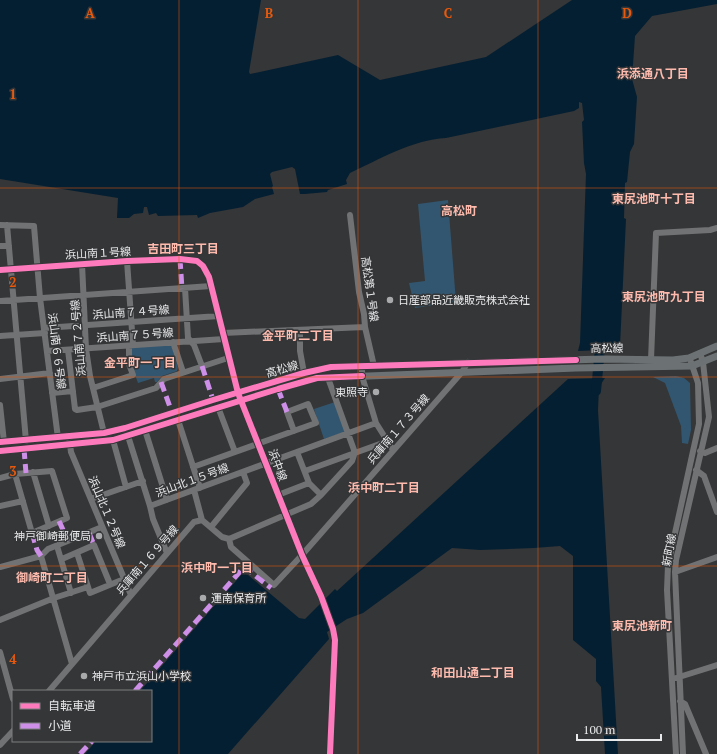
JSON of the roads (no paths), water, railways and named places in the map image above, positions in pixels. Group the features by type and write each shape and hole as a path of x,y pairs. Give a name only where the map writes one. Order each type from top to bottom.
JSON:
{"main road":[{"name":"高松線","path":"2,442 104,433 125,428 304,372 331,368 468,362 602,359 673,360 689,358 717,346"},
{"name":"高松線","path":"0,451 113,440 317,378 602,367 692,366 717,356"}],"street":[{"name":"高松第１号線","path":"350,215 359,292 374,366"},
{"path":"0,225 7,225 26,441"},
{"name":"浜山南６６号線","path":"7,225 34,226 40,298 58,438"},
{"path":"651,360 656,233 717,229"},
{"path":"0,246 9,246"},
{"name":"浜山南１号線","path":"0,270 127,261 180,259 197,261"},
{"path":"93,388 133,375 130,364 132,322 127,261"},
{"name":"浜中線","path":"197,261 203,266 212,286 228,358 238,393 302,555 334,629 335,640 330,754"},
{"name":"浜山南７２号線","path":"82,264 86,348 97,407 104,433"},
{"path":"0,301 212,286"},
{"path":"185,288 188,338 194,345 202,366"},
{"name":"浜山南７４号線","path":"0,336 85,325 219,316"},
{"name":"浜山南７５号線","path":"47,351 191,341 224,336 300,330 365,327"},
{"path":"300,330 300,351 304,372"},
{"path":"173,342 183,372"},
{"path":"68,350 75,409 77,410 97,407 156,388 164,379 228,358"},
{"name":"新町線","path":"676,754 674,572 700,451 709,417 703,362 700,353"},
{"name":"新町線","path":"683,754 680,701 676,678 668,590 668,565 699,424 698,383 689,358"},
{"name":"兵庫南１７３号線","path":"229,539 231,547 274,585 462,372 468,362"},
{"path":"362,366 362,376 376,423 393,450"},
{"path":"0,379 50,374"},
{"path":"178,420 193,467 202,520 222,537 229,539 311,504 322,495 352,461 354,453 328,378"},
{"path":"52,393 73,391"},
{"path":"193,467 259,444 316,423 308,404 287,412 294,431"},
{"path":"0,406 2,442"},
{"path":"218,407 235,452"},
{"name":"浜山北１５号線","path":"128,436 150,506 376,423"},
{"path":"145,430 167,500"},
{"name":"浜山北１２号線","path":"69,437 71,452 131,595"},
{"path":"113,440 126,487"},
{"path":"305,471 388,441"},
{"path":"700,451 705,453 717,448"},
{"path":"298,452 309,483 322,495"},
{"path":"696,470 704,476 717,512"},
{"path":"0,478 15,474 52,471 66,518 32,533 15,474"},
{"path":"33,472 49,526"},
{"path":"211,527 247,483 243,472"},
{"path":"91,499 143,481"},
{"path":"278,495 309,483"},
{"path":"0,506 23,501"},
{"path":"150,506 153,519 167,553"},
{"name":"兵庫南１６９号線","path":"49,690 194,522 202,520"},
{"path":"0,567 41,556 48,549 102,527"},
{"path":"62,559 94,545 110,584"},
{"path":"58,546 71,593"},
{"path":"77,553 90,592 124,579"},
{"path":"41,556 72,664"},
{"path":"674,572 717,556"},
{"path":"0,620 54,598 88,587"},
{"path":"0,652 12,695"},
{"path":"676,678 717,665"},
{"path":"680,701 685,704 706,754"},
{"path":"0,745 12,732"}],"waterway":[{"path":"596,391 601,338"}],"place":[{"name":"日産部品近畿販売株式会社","path":"390,300"},
{"name":"東照寺","path":"376,392"},
{"name":"神戸御崎郵便局","path":"99,536"},
{"name":"運南保育所","path":"203,598"},
{"name":"神戸市立浜山小学校","path":"84,676"}],"district":[{"name":"浜添通八丁目","path":"653,73"},
{"name":"東尻池町十丁目","path":"654,198"},
{"name":"高松町","path":"459,210"},
{"name":"吉田町三丁目","path":"183,248"},
{"name":"東尻池町九丁目","path":"664,296"},
{"name":"金平町二丁目","path":"298,335"},
{"name":"金平町一丁目","path":"140,362"},
{"name":"浜中町二丁目","path":"384,487"},
{"name":"浜中町一丁目","path":"217,567"},
{"name":"御崎町二丁目","path":"52,577"},
{"name":"東尻池新町","path":"642,625"},
{"name":"和田山通二丁目","path":"473,672"}]}
